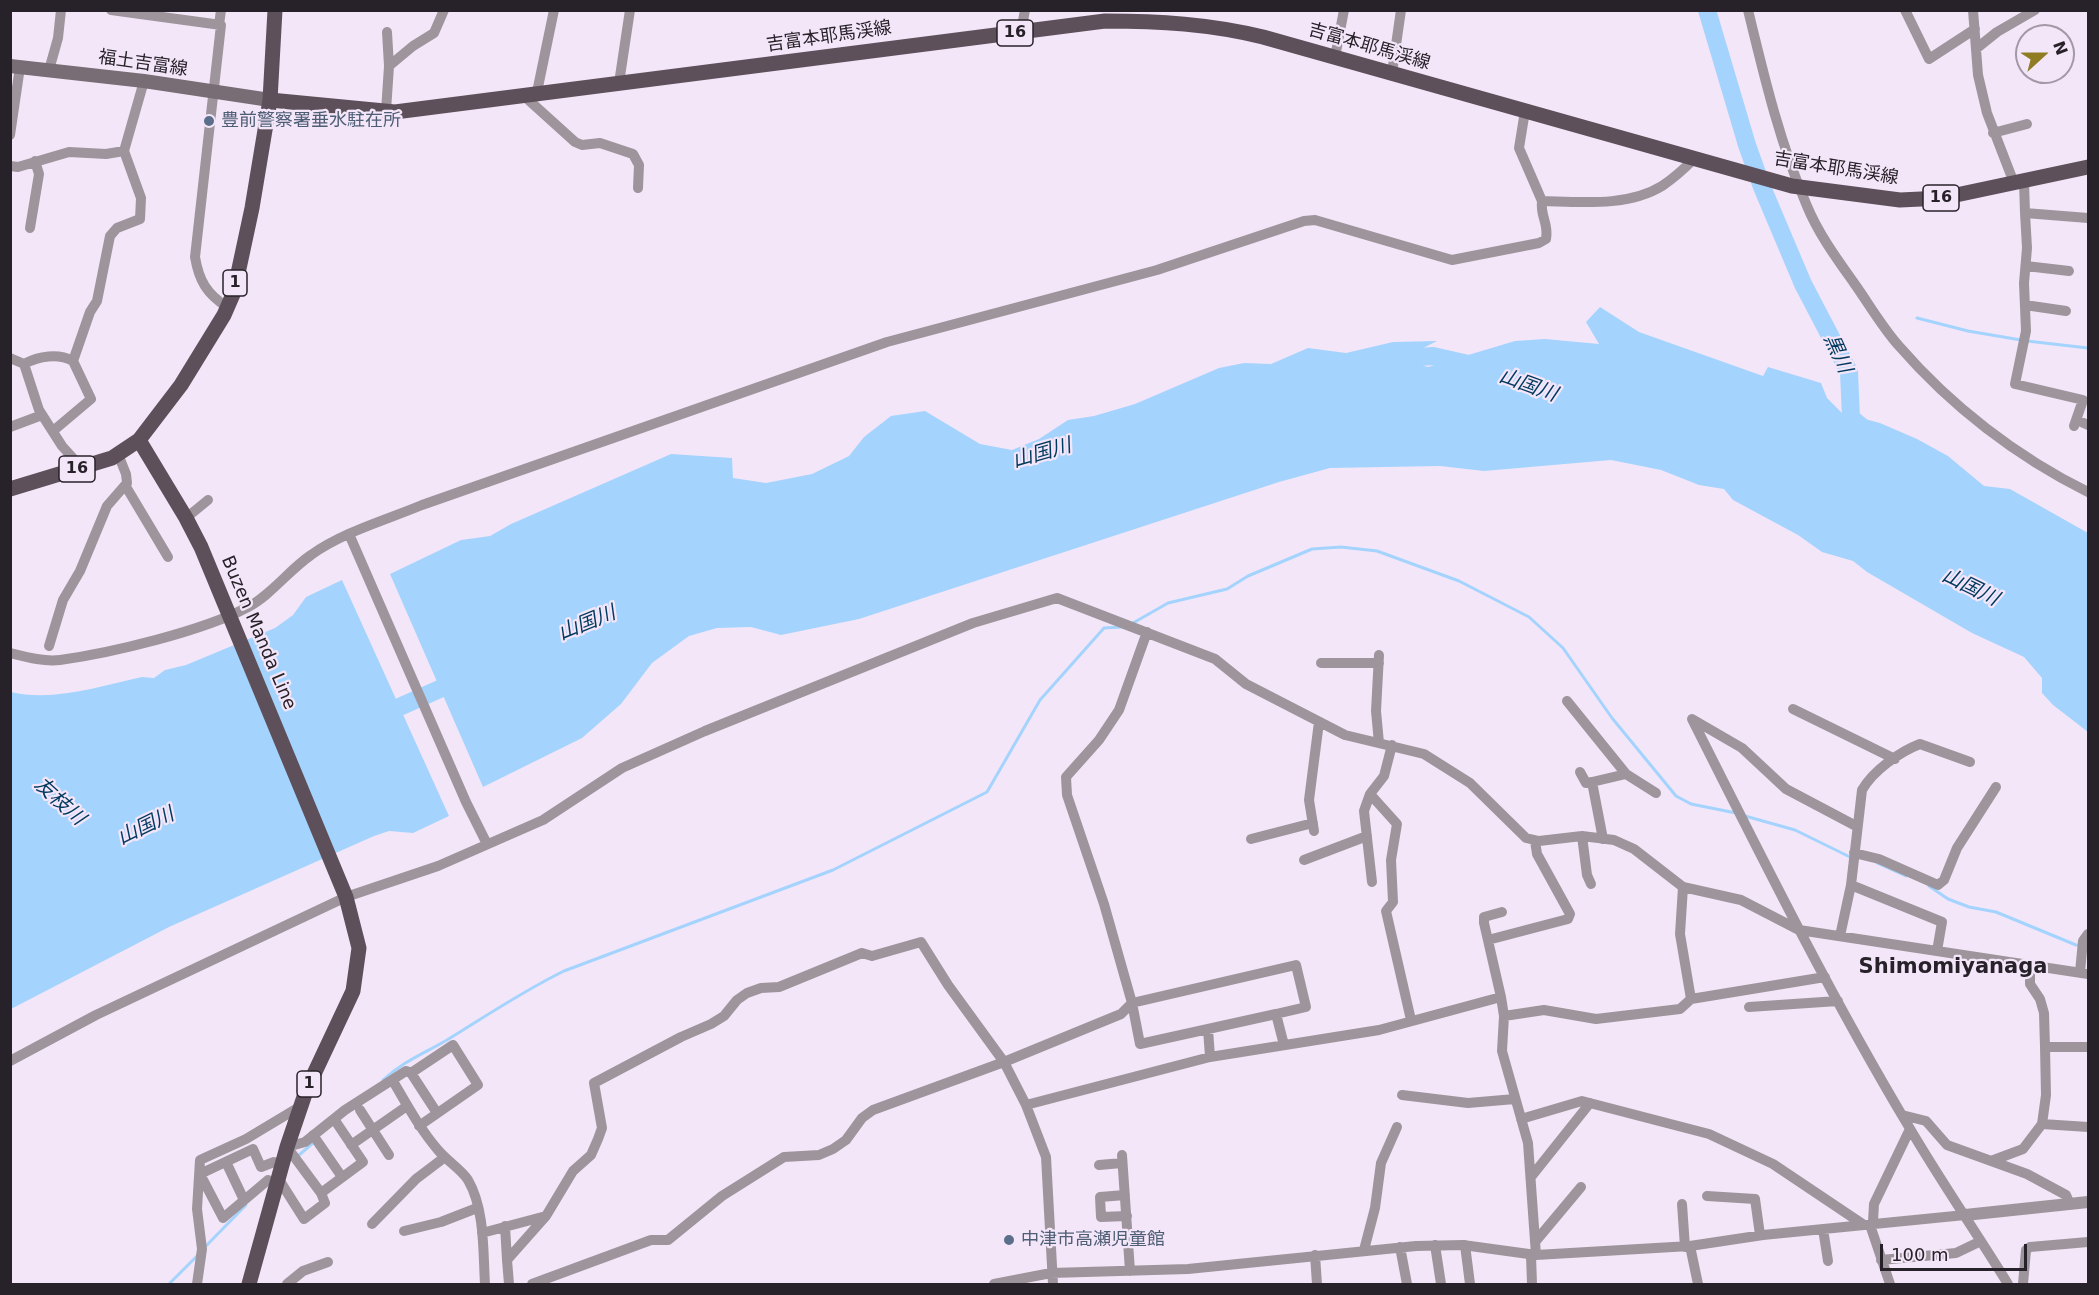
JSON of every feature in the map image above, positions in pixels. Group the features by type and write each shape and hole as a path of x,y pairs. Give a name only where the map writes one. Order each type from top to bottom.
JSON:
{"main road":[{"name":"1","path":"139,440 181,386 234,292 252,208 270,100 275,10"},
{"name":"吉富本耶馬渓線","path":"270,100 386,111 468,104 530,94 1105,21 1187,23 1245,33 1335,57 1796,186 1900,200 1942,198 2088,167"},
{"name":"福土吉富線","path":"15,67 144,81 270,100"},
{"name":"16","path":"10,489 82,468 118,454 139,440"},
{"name":"Buzen Manda Line","path":"139,440 186,518 231,619 344,893 359,948 358,973 353,991 301,1106 275,1179 249,1284"}],"street":[{"path":"49,70 58,38 61,10"},
{"path":"111,10 159,14 219,25"},
{"path":"206,23 208,10"},
{"path":"221,10 205,183 195,242 195,257 203,287 212,298 227,308"},
{"path":"389,66 413,46 434,33 444,10"},
{"path":"554,10 530,94 575,142 582,145 600,143 633,154 639,165 638,188"},
{"path":"619,83 630,10"},
{"path":"1021,33 1025,10"},
{"path":"1335,57 1344,10"},
{"path":"1392,73 1401,10"},
{"path":"1748,10 1796,186 1836,257 1899,346 1980,423 2024,455 2088,492"},
{"path":"1905,10 1929,59 1975,29"},
{"path":"1973,10 1978,75 1993,133 2019,182 2025,213 2026,331 2015,384 2084,400 2075,423 2088,425"},
{"path":"1977,48 1997,32 2035,10"},
{"path":"386,111 389,66 387,32"},
{"path":"10,135 15,67"},
{"path":"73,361 90,312 97,301 110,236 117,228 140,219 141,198 124,151 144,81"},
{"path":"10,653 29,658 58,660 231,619 250,606 311,554 351,540 423,505 887,342 1157,270 1304,221 1315,220 1452,260 1539,243 1546,239 1548,228 1541,211 1542,201 1519,148 1525,111"},
{"path":"1993,133 2028,124"},
{"path":"10,166 69,152 106,154 124,151"},
{"path":"1542,201 1585,202 1641,196 1662,186 1695,158"},
{"path":"30,228 39,174 35,161"},
{"path":"2025,213 2088,218"},
{"path":"2026,266 2069,271"},
{"path":"2025,305 2066,311"},
{"path":"24,364 36,358 64,356 73,361 91,399 53,431"},
{"path":"10,358 24,364 42,415 82,468"},
{"path":"10,427 42,415"},
{"path":"49,646 63,600 80,571 107,506 125,485 126,474 118,454"},
{"path":"125,485 168,557"},
{"path":"186,518 208,500"},
{"path":"351,540 466,802 487,844"},
{"path":"10,1061 96,1015 344,893 438,866 543,820 622,768 705,731 973,623 1057,598 1215,659 1246,684 1345,735 1424,754 1445,765 1470,783 1526,838 1535,841 1582,836 1614,840 1634,849 1683,887 1741,900 1799,930 2084,973 2083,941 2088,934"},
{"path":"532,1284 651,1240 668,1240 722,1196 784,1157 819,1155 833,1149 846,1140 862,1118 873,1110 1004,1062 1121,1014 1132,1003 1296,965 1306,1007 1140,1044 1132,1003 1104,904 1067,795 1066,777 1099,740 1119,710 1147,632"},
{"path":"1321,663 1379,659 1376,711 1378,742"},
{"path":"1567,701 1626,774 1656,793"},
{"path":"1793,709 1895,759"},
{"path":"1856,826 1785,789 1742,748 1692,719 1799,930 1838,1001 1910,1129 2008,1284"},
{"path":"1251,839 1313,827 1309,800 1319,722"},
{"path":"1840,936 1851,885 1856,826 1865,784 1869,778 1920,744 1970,762"},
{"path":"1372,882 1364,811 1370,794 1384,776 1392,745"},
{"path":"1580,772 1586,783 1626,774"},
{"path":"1592,782 1603,839"},
{"path":"1854,853 1879,859 1938,885 1944,880 1957,848 1996,787"},
{"path":"1370,794 1397,824 1391,860 1393,902 1386,911 1411,1020"},
{"path":"1304,860 1367,836"},
{"path":"1582,836 1587,875 1592,884"},
{"path":"1488,940 1568,919 1570,914 1538,854 1535,841"},
{"path":"1851,885 1942,922 1937,951"},
{"path":"1683,887 1680,934 1691,999"},
{"path":"1502,912 1484,917 1504,1016 1502,1051 1528,1143 1535,1242 1532,1284"},
{"path":"507,1260 546,1216 573,1171 591,1155 602,1128 594,1083 681,1037 711,1024 724,1016 737,1000 747,993 761,988 778,987 862,954 872,956 921,942 948,986 1004,1062 1026,1105 1046,1156 1052,1279"},
{"path":"1991,1161 2023,1149 2042,1124 2046,1095 2044,1013 2040,999 2030,984 2030,964"},
{"path":"1504,1016 1544,1010 1596,1019 1680,1009 1691,999 1825,977"},
{"path":"1026,1105 1210,1058 1379,1030 1501,997"},
{"path":"1749,1007 1838,1001"},
{"path":"1276,1014 1284,1045"},
{"path":"1208,1029 1210,1058"},
{"path":"411,1073 453,1045 478,1085 419,1126"},
{"path":"2045,1047 2088,1047"},
{"path":"200,1174 253,1149 261,1167 275,1179 304,1219 325,1203 321,1193 286,1147 305,1142 334,1119 406,1071 411,1073 437,1113"},
{"path":"393,1081 419,1126 467,1179 482,1233 485,1284"},
{"path":"1402,1095 1468,1103 1515,1099"},
{"path":"1521,1119 1582,1101 1709,1134 1773,1164 1869,1224"},
{"path":"1531,1177 1590,1102"},
{"path":"197,1284 202,1249 197,1209 200,1161 246,1139 301,1106"},
{"path":"351,1145 408,1106"},
{"path":"360,1110 389,1155"},
{"path":"1902,1115 1926,1121 1947,1145 2027,1174 2066,1195 2070,1204"},
{"path":"321,1193 363,1162 334,1119"},
{"path":"2042,1124 2088,1127"},
{"path":"1364,1250 1375,1208 1381,1163 1396,1127"},
{"path":"1890,1284 1869,1224 1874,1204 1910,1129"},
{"path":"313,1135 342,1177"},
{"path":"372,1224 416,1179 445,1157"},
{"path":"1099,1165 1122,1159 1130,1271"},
{"path":"226,1162 244,1200"},
{"path":"261,1167 274,1162 275,1179"},
{"path":"200,1174 223,1218 244,1200 275,1179"},
{"path":"1535,1242 1581,1187"},
{"path":"1125,1195 1100,1197 1101,1217 1126,1216"},
{"path":"1707,1196 1755,1199 1760,1235"},
{"path":"994,1284 1130,1271 1188,1269 1364,1250 1435,1245 1465,1245 1533,1255 1688,1246 1760,1235 2088,1203"},
{"path":"1682,1204 1688,1246 1698,1284"},
{"path":"404,1230 441,1222 477,1209"},
{"path":"482,1233 546,1216"},
{"path":"505,1226 509,1284"},
{"path":"1824,1229 1828,1261"},
{"path":"1881,1260 1956,1253 1981,1241"},
{"path":"2023,1284 2026,1250 2030,1247 2088,1242"},
{"path":"1435,1245 1441,1284"},
{"path":"1465,1245 1470,1284"},
{"path":"1400,1247 1407,1284"},
{"path":"1315,1255 1317,1284"},
{"path":"286,1284 303,1271 328,1262"}],"water":[{"path":"1600,307 1639,332 1763,376 1768,367 1821,383 1827,398 1842,413 1880,423 1917,439 1948,456 1984,486 2010,489 2088,533 2088,732 2053,705 2042,693 2042,678 2024,657 1972,633 1867,572 1853,561 1822,552 1798,535 1733,500 1724,489 1699,485 1661,470 1611,460 1484,471 1440,466 1330,468 1279,482 859,619 781,635 751,627 717,628 689,636 652,663 621,704 582,738 483,787 390,574 461,540 490,536 511,524 671,454 732,458 733,478 766,483 812,474 849,456 864,437 891,416 925,411 980,444 1012,450 1039,439 1068,420 1094,416 1135,404 1219,368 1244,363 1271,364 1308,348 1346,353 1393,342 1437,341 1400,360 1428,367 1515,341 1545,339 1599,344 1586,322"},
{"name":"友枝川","path":"342,580 449,816 413,833 389,831 374,836 169,927 11,1009 11,692 27,695 60,694 142,677 154,678 165,670 186,665 275,628 293,615 306,597"}],"waterway":[{"name":"黒川","path":"1707,10 1747,145 1762,187 1803,284 1849,372 1851,418 1867,431"},
{"path":"1917,318 1968,331 2021,340"},
{"path":"2027,341 2088,348"},
{"name":"山国川","path":"1381,360 1433,356 1473,365"},
{"path":"1133,623 1168,603 1227,589 1248,576 1312,549 1341,547 1377,551 1459,581 1529,617 1563,648 1612,718 1676,796 1691,804 1736,813"},
{"path":"383,1080 406,1063 519,995 564,971 833,870 987,792 1040,700 1104,628 1122,627"},
{"name":"山国川","path":"377,717 462,679"},
{"path":"1745,816 1795,830 1850,857"},
{"path":"1877,863 1906,876"},
{"path":"1929,886 1948,899 1969,907 1996,912 2076,945 2088,947"},
{"path":"298,1156 314,1142"},
{"path":"204,1248 246,1205"},
{"path":"169,1284 198,1255"}],"place":[{"name":"豊前警察署垂水駐在所","path":"209,121"},
{"name":"中津市高瀬児童館","path":"1009,1240"}],"district":[{"name":"Shimomiyanaga","path":"1953,968"}]}
